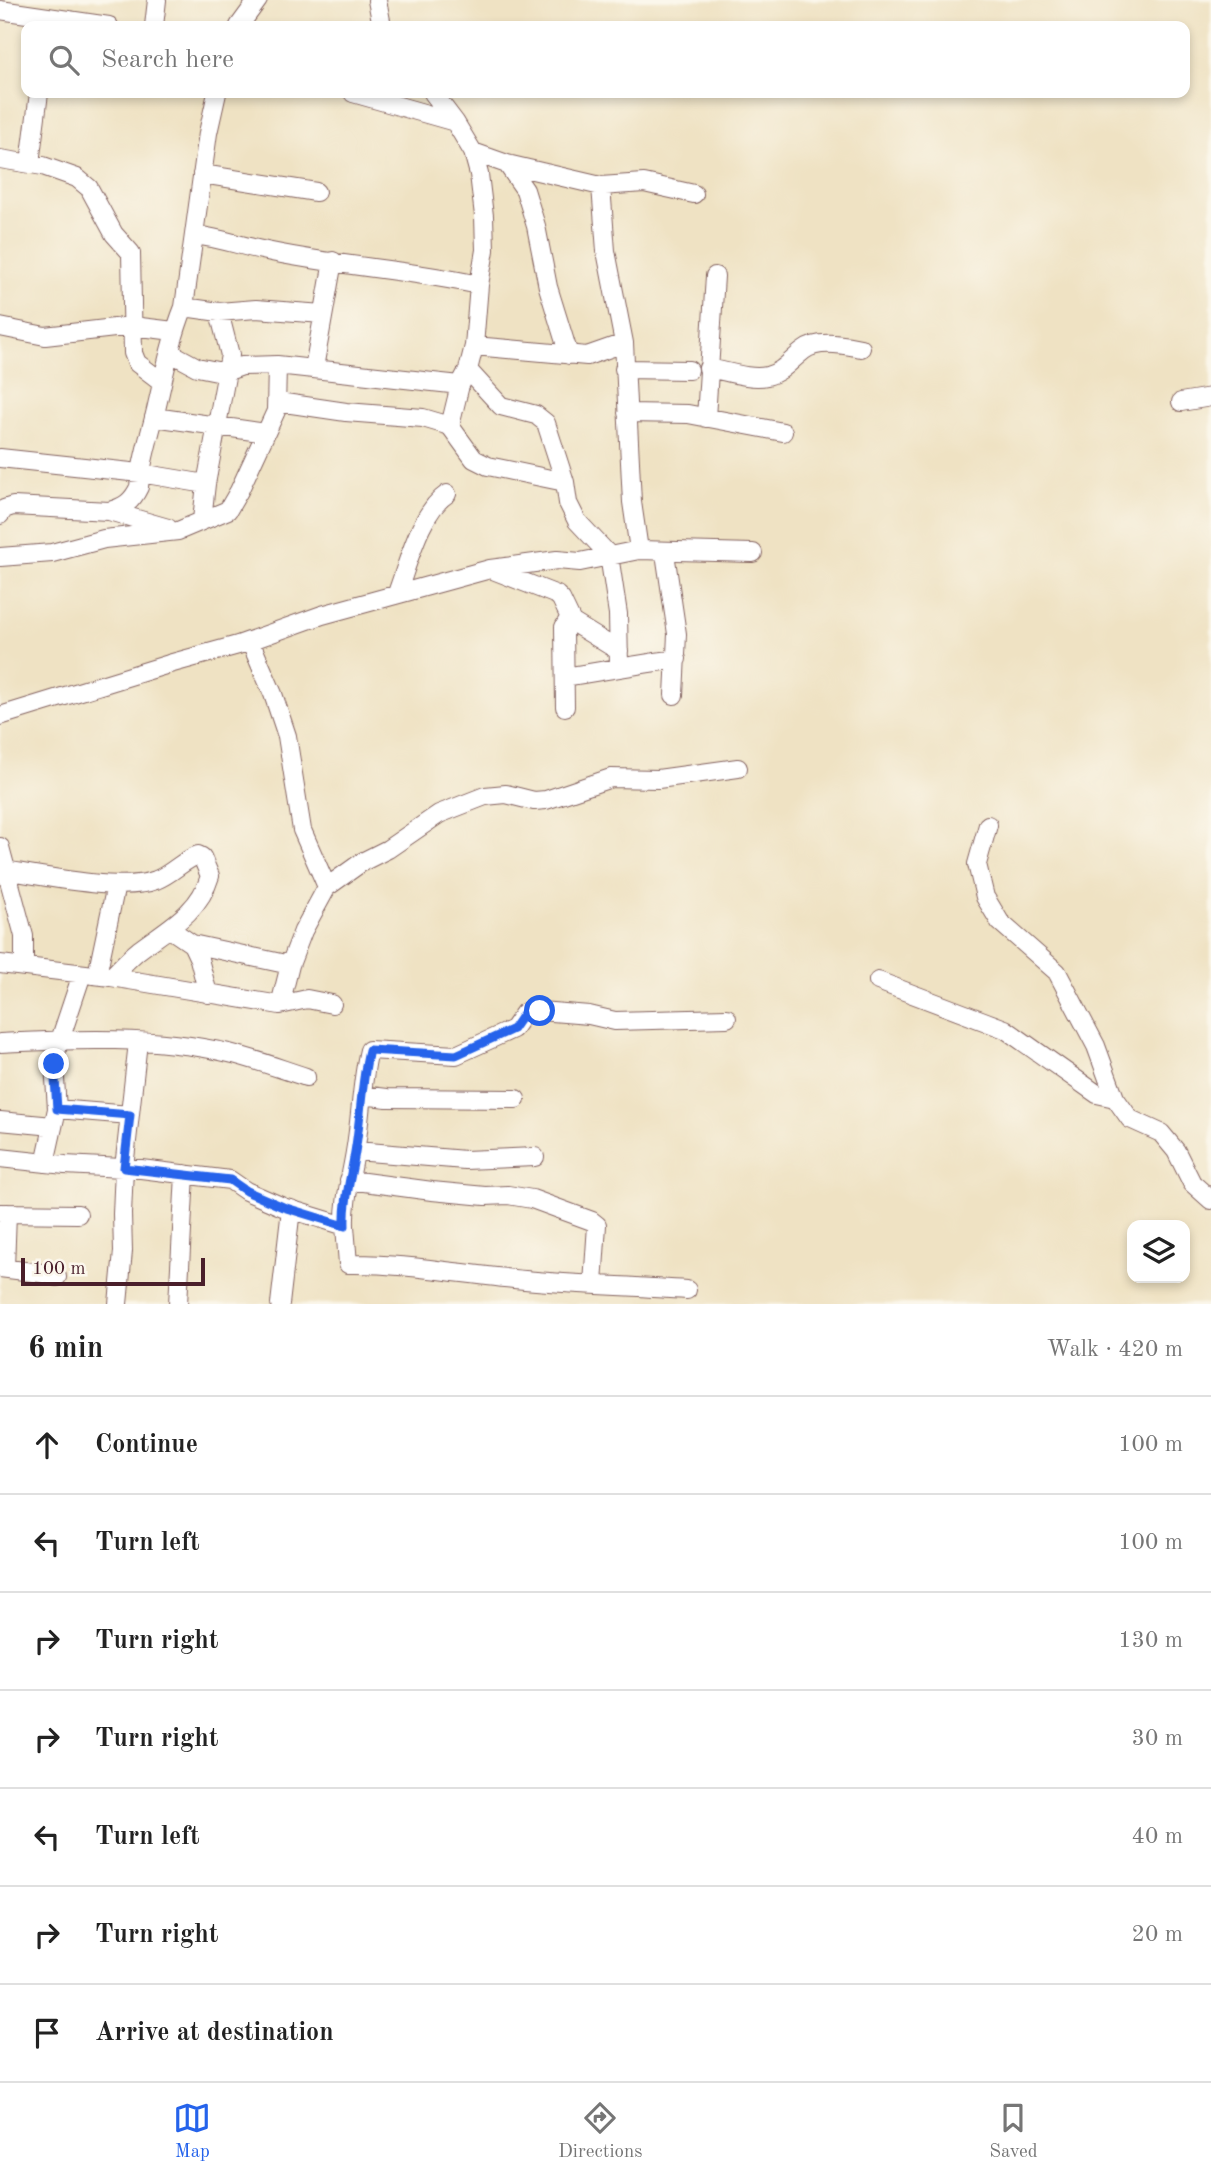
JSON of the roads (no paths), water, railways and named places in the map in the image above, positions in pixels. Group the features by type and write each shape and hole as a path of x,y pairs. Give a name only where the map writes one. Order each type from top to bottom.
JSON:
{"street":[{"path":"155,21 157,0"},
{"path":"243,21 258,0"},
{"path":"377,0 381,21"},
{"path":"0,10 78,21"},
{"path":"30,163 38,98"},
{"path":"109,511 120,508 134,498 139,487 174,331 184,307 208,133 216,98"},
{"path":"371,98 455,122"},
{"path":"437,98 473,152 479,174 485,250 474,346 450,426"},
{"path":"473,152 507,164 601,186 644,183 694,194"},
{"path":"0,159 30,163 77,178 89,187 114,234 131,253 133,353 137,363 162,382"},
{"path":"507,164 525,190 536,226 548,287 569,355"},
{"path":"202,174 316,192"},
{"path":"601,186 608,262 624,343 632,502 639,551"},
{"path":"194,235 221,238 262,250 430,274 479,285"},
{"path":"314,368 332,261"},
{"path":"706,418 715,275"},
{"path":"184,307 219,312 256,309 323,314"},
{"path":"202,520 230,355 219,312"},
{"path":"0,327 45,336 132,326 174,331"},
{"path":"474,346 587,356 624,343"},
{"path":"708,368 757,378 771,375 787,366 805,348 838,344 861,348"},
{"path":"171,353 197,367 209,370 228,371 242,366 278,365 464,377 501,406 542,418 552,438 565,482 568,503 577,521 609,555 618,614 619,659"},
{"path":"0,557 52,553 104,539 178,531 222,514 230,508 278,402 278,365"},
{"path":"624,369 690,370"},
{"path":"1181,402 1211,397"},
{"path":"278,402 346,412 423,418 450,426 474,459 488,466 565,482"},
{"path":"627,414 667,413 783,432"},
{"path":"154,417 265,433"},
{"path":"0,458 206,484"},
{"path":"397,593 428,514 438,500 447,494"},
{"path":"0,515 4,509 13,506 109,511 178,531"},
{"path":"0,716 250,641 322,615 490,569 557,560 580,562 639,551 753,553"},
{"path":"665,553 677,634 674,695"},
{"path":"490,569 557,595 569,618 619,659"},
{"path":"565,707 564,627 569,618"},
{"path":"250,641 273,694 287,736 302,830 327,887"},
{"path":"565,677 605,671 619,659 677,659"},
{"path":"280,1005 290,965 303,931 327,887 439,814 485,796 506,794 534,801 546,800 611,778 658,779 738,768"},
{"path":"988,825 977,864 985,897 1000,922 1057,972 1096,1046 1115,1098 1130,1119 1161,1133 1177,1151 1192,1182 1211,1200"},
{"path":"0,848 24,936 24,967"},
{"path":"5,870 116,885 155,881 191,857 202,857 211,876 206,890 191,912 170,929 97,976"},
{"path":"45,1163 55,1117 54,1064 60,1039 97,976 116,885"},
{"path":"170,929 192,944 290,965"},
{"path":"192,944 208,994"},
{"path":"0,964 97,976 280,1005 307,999 332,1004"},
{"path":"878,981 1006,1029 1097,1094 1115,1098"},
{"path":"687,1290 525,1280 430,1268 397,1267 383,1263 348,1264 344,1208 356,1151 369,1050 456,1055 513,1029 524,1013 540,1011 615,1021 727,1018"},
{"path":"0,1043 60,1039 175,1045 229,1053 306,1077"},
{"path":"118,1304 123,1251 124,1168 138,1042"},
{"path":"362,1095 387,1098 516,1099"},
{"path":"0,1121 130,1115"},
{"path":"356,1151 465,1160 535,1157"},
{"path":"0,1158 230,1180 253,1194 345,1226"},
{"path":"178,1304 185,1174"},
{"path":"349,1180 432,1191 532,1199 592,1221 597,1225 593,1284"},
{"path":"280,1304 291,1209"},
{"path":"57,1277 2,1268 4,1213 78,1214"}]}
